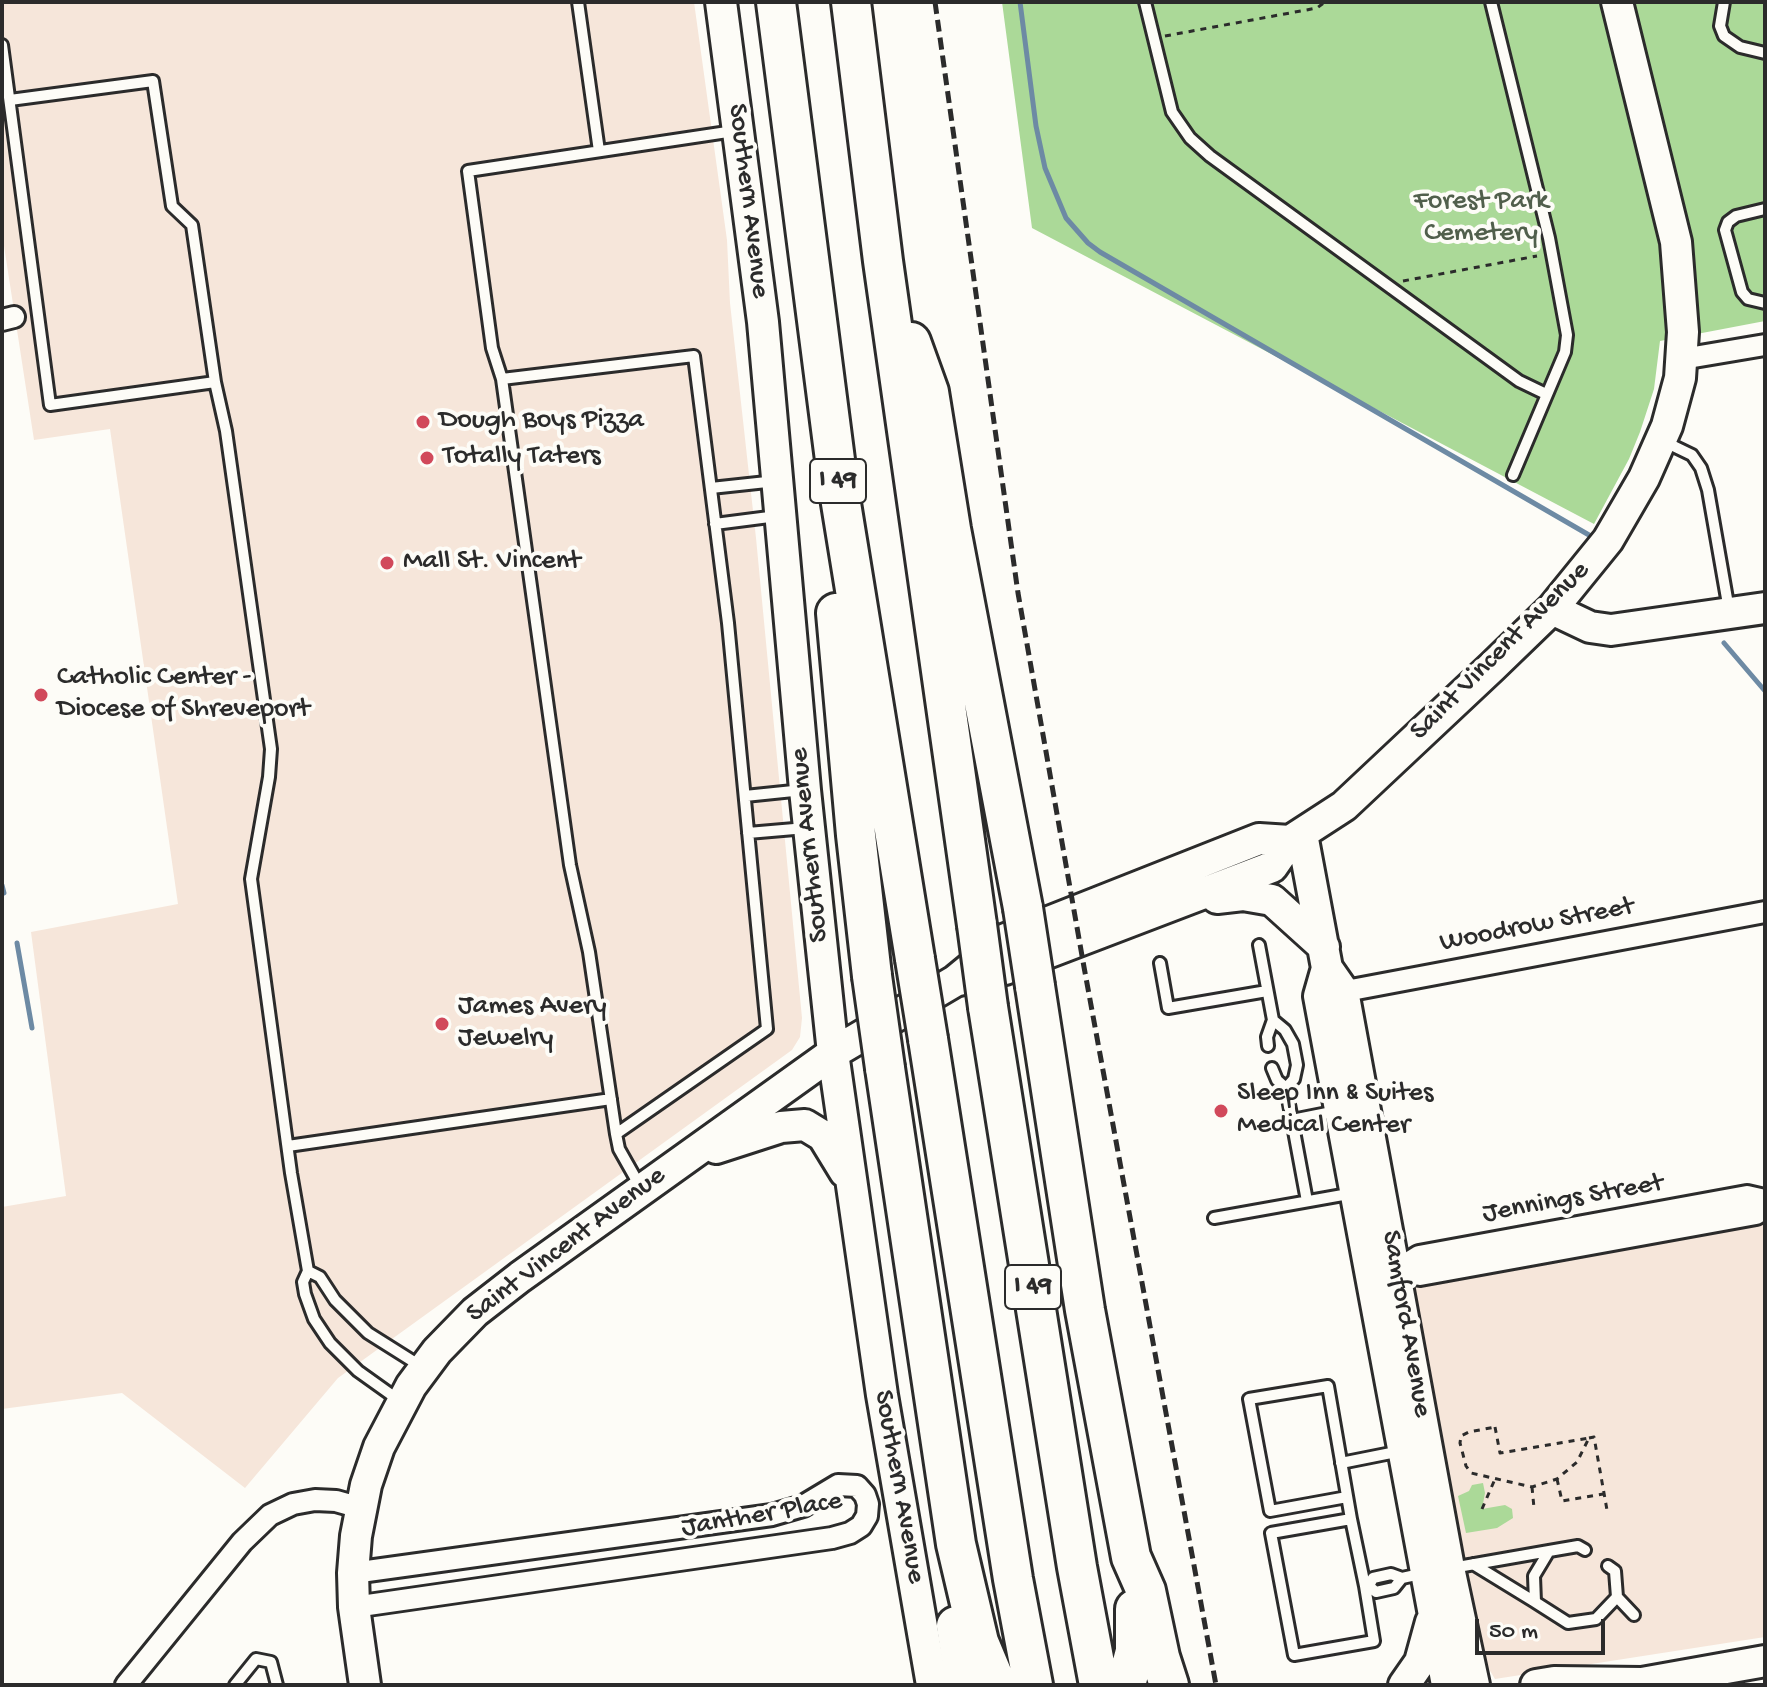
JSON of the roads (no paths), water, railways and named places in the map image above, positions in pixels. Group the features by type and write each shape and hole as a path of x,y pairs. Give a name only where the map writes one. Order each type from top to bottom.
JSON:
{"highway":[{"name":"I 49","path":"776,2 839,491 1013,1579 1033,1685"},
{"name":"I 49","path":"851,2 883,261 988,1007 1077,1567 1099,1685"},
{"path":"806,219 834,597 872,976 956,1544 979,1642 997,1685"},
{"path":"883,261 929,392 951,529 1023,908 1085,1310 1131,1557 1136,1633 1135,1651 1126,1685"},
{"path":"956,1544 950,1593 965,1685"},
{"path":"1131,1557 1146,1591 1169,1685"}],"street":[{"name":"Southern Avenue","path":"721,2 763,322 805,790 833,1053 882,1395 932,1685"},
{"name":"Saint Vincent Avenue","path":"955,981 1005,969 1272,867 1296,838 1360,792 1552,609 1608,540 1637,493 1662,440 1677,395 1682,359 1682,299 1676,242 1617,2"},
{"path":"1682,359 1765,345"},
{"path":"1552,609 1590,627 1611,630 1765,608"},
{"name":"Saint Vincent Avenue","path":"365,1685 354,1607 353,1573 361,1508 379,1447 424,1368 456,1330 491,1298 833,1053 955,981 1006,939 1259,839 1296,838"},
{"name":"Samford Avenue","path":"1296,838 1328,976 1438,1571 1433,1612 1447,1685"},
{"path":"1180,903 1243,895 1270,899 1286,910 1328,976"},
{"name":"Woodrow Street","path":"1328,976 1765,912"},
{"name":"Samford Avenue","path":"1328,976 1339,1111 1366,1190"},
{"path":"687,1157 768,1131 805,1125 828,1142 852,1185"},
{"name":"Jennings Street","path":"1382,1273 1420,1275 1651,1223 1747,1196 1765,1200"},
{"name":"Jennings Street","path":"1651,1223 1756,1214 1765,1208"},
{"name":"Samford Avenue","path":"1382,1273 1403,1451 1474,1685"},
{"name":"Janther Place","path":"353,1573 772,1515 803,1506 838,1485 857,1486 868,1504 867,1516 861,1526 832,1538 354,1607"},
{"path":"126,1685 242,1542 270,1515 293,1504 315,1500 336,1501 361,1508"},
{"path":"1404,1685 1420,1662 1433,1612"},
{"path":"1536,1685 1554,1682 1645,1684 1765,1661"}],"lane":[{"path":"578,2 599,151"},
{"path":"1145,2 1172,112 1190,138 1210,156 1519,381 1546,394"},
{"path":"1491,2 1552,253 1567,335 1565,352 1513,475"},
{"path":"1724,2 1720,26 1724,36 1740,47 1765,53"},
{"path":"2,45 50,405 215,382"},
{"path":"10,100 153,81 172,206 192,225 215,382 226,431 271,749 251,879 308,1271 303,1282 305,1294 314,1319 330,1343 358,1371 402,1402"},
{"path":"642,1190 619,1149 589,952 570,865 502,379 492,348 468,171 738,130"},
{"path":"1765,209 1736,216 1728,222 1725,230 1742,292 1748,299 1765,303"},
{"path":"8,318 38,314"},
{"path":"502,379 694,356 745,796 767,1029 616,1134"},
{"path":"1662,440 1692,455 1701,468 1708,490 1730,613"},
{"path":"711,488 778,481"},
{"path":"715,524 781,516"},
{"path":"745,796 805,790"},
{"path":"748,833 809,827"},
{"path":"1259,945 1273,1020 1267,1037 1268,1046"},
{"path":"1160,963 1168,1008 1267,991"},
{"path":"1273,1020 1285,1030 1293,1044 1297,1065 1294,1079 1286,1088"},
{"path":"1272,1068 1277,1080 1286,1088 1307,1201"},
{"path":"288,1146 611,1099"},
{"path":"1292,1120 1339,1111"},
{"path":"1214,1218 1366,1190"},
{"path":"308,1271 320,1277 340,1307 368,1333 424,1368"},
{"path":"1347,1497 1270,1511 1249,1399 1328,1386 1351,1519 1367,1586 1374,1641 1294,1655 1271,1533 1351,1519"},
{"path":"1341,1463 1403,1451"},
{"path":"1304,1505 1308,1527"},
{"path":"1367,1586 1373,1578 1391,1574 1438,1571 1578,1546 1585,1550"},
{"path":"1535,1602 1534,1576 1549,1551"},
{"path":"1608,1566 1615,1571 1617,1597 1634,1615"},
{"path":"1438,1571 1535,1602 1568,1623 1596,1619 1617,1597"},
{"path":"235,1685 256,1659 271,1662 277,1685"}],"waterway":[{"path":"1020,2 1036,126 1045,168 1066,218 1088,243 1589,535"},
{"path":"1724,643 1765,691"},
{"path":"2,885 4,893"},
{"path":"17,943 32,1028"}],"railway":[{"path":"935,2 1018,593 1216,1685"}],"place":[{"name":"Dough Boys Pizza","path":"423,422"},
{"name":"Totally Taters","path":"427,458"},
{"name":"Mall St. Vincent","path":"387,563"},
{"name":"Catholic Center - Diocese of Shreveport","path":"41,695"},
{"name":"James Avery Jewelry","path":"442,1024"},
{"name":"Sleep Inn & Suites Medical Center","path":"1221,1111"}],"park label":[{"name":"Forest Park Cemetery","path":"1481,219"}]}
